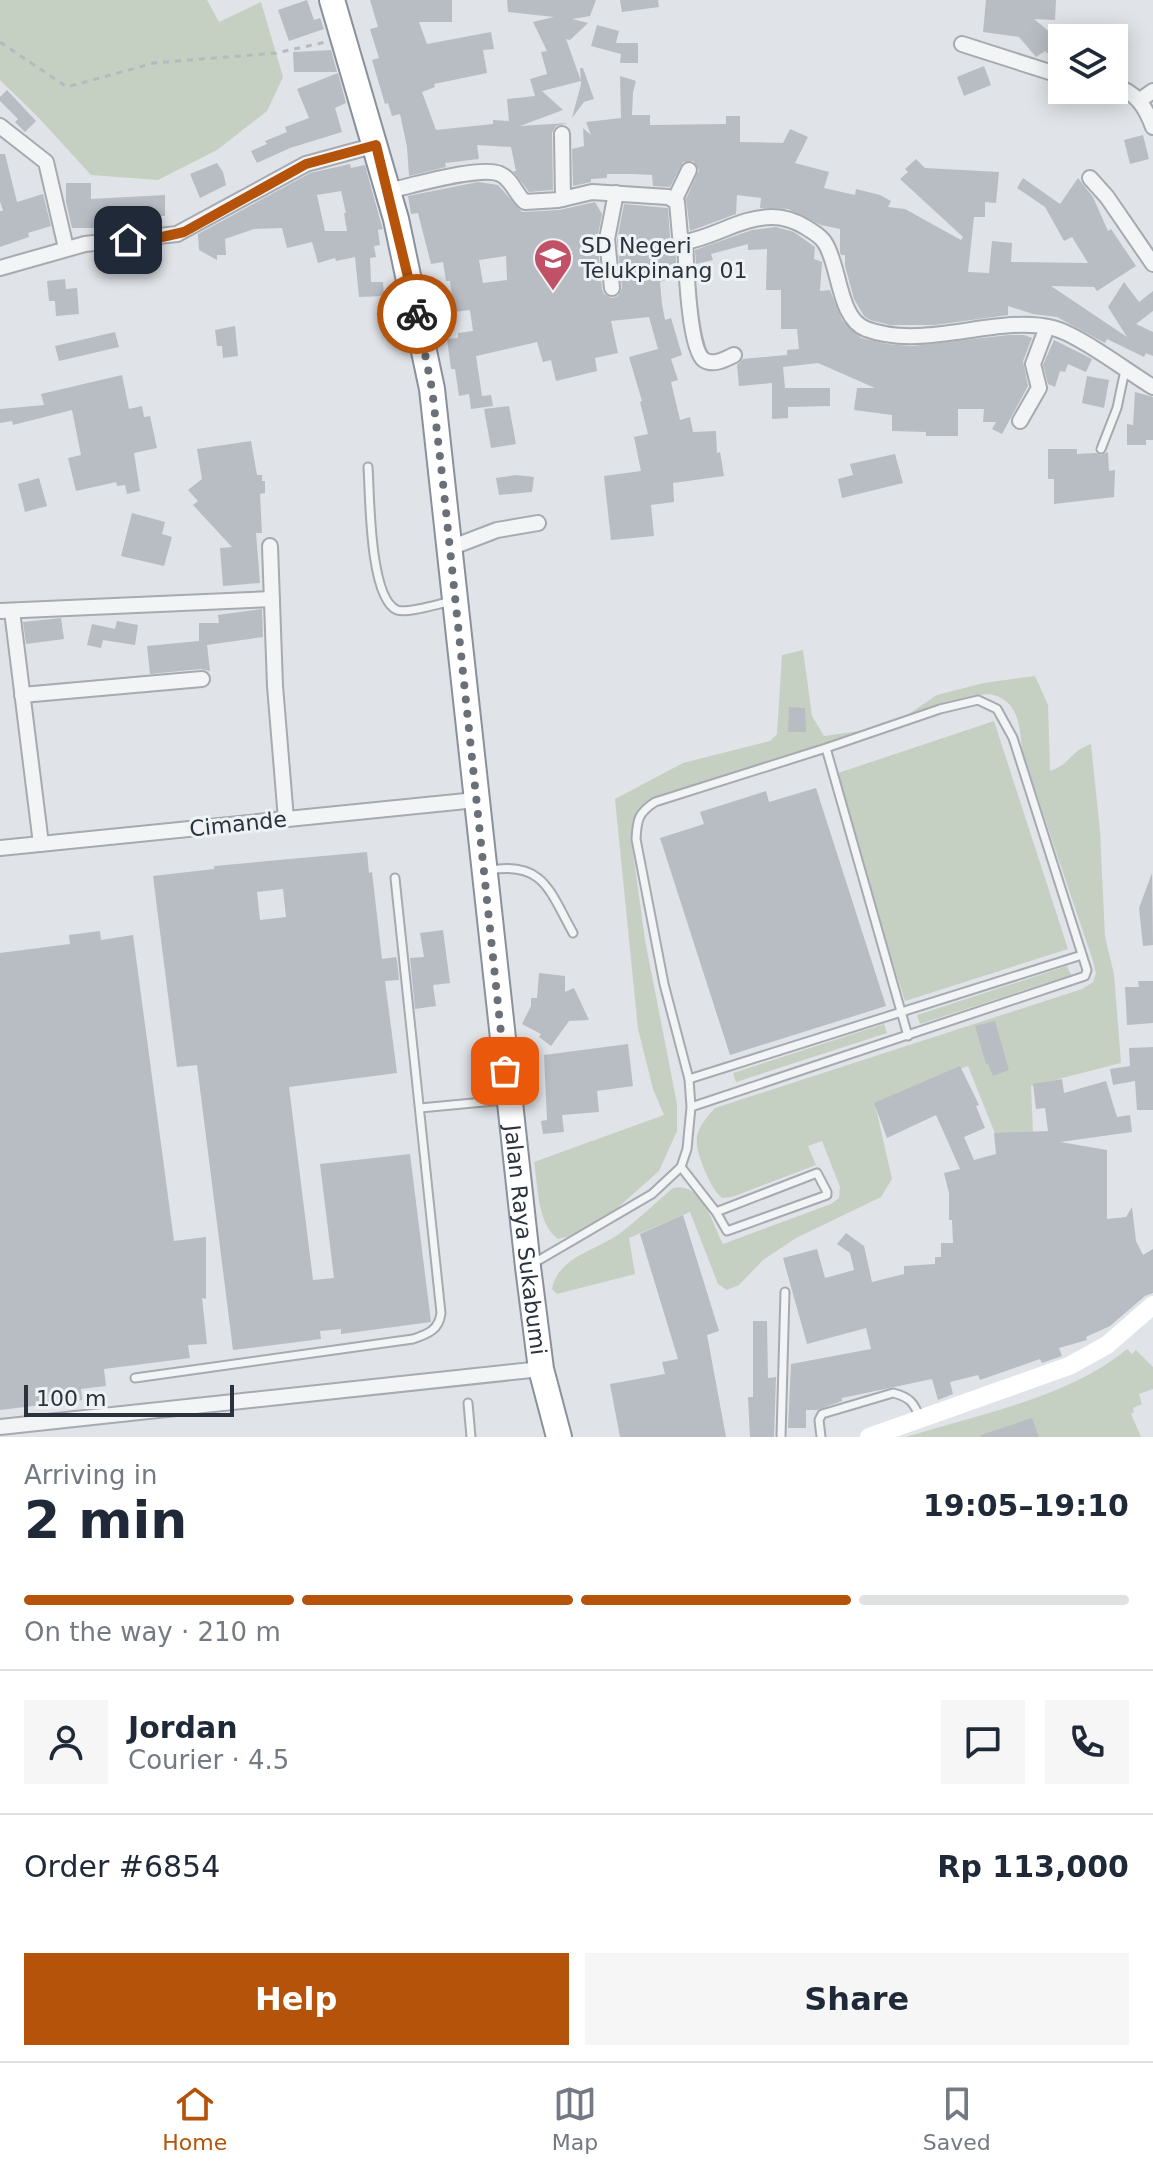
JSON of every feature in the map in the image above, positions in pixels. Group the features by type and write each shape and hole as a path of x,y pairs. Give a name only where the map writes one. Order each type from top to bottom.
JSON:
{"highway":[{"name":"Jalan Raya Sukabumi","path":"332,0 388,191 432,389 528,1267 541,1369 559,1437"}],"main road":[{"path":"869,1437 1069,1366 1107,1345 1153,1305"}],"street":[{"path":"962,44 1048,72"},
{"path":"1128,91 1140,100 1153,127"},
{"path":"1140,100 1153,91"},
{"path":"0,126 46,162 66,248"},
{"path":"562,134 563,199"},
{"path":"0,268 66,248 177,234 306,164 376,145"},
{"path":"689,170 675,199 681,240 685,242 687,293 697,349 701,358 708,361 716,362 734,355"},
{"path":"388,191 447,177 492,172 507,179 523,201 563,199 586,192 655,195 675,199"},
{"path":"1090,178 1107,197 1153,264"},
{"path":"612,288 607,239 616,193"},
{"path":"685,242 755,219 787,219 815,234 827,245 845,304 863,328 932,336 994,328 1047,327 1063,332 1153,387"},
{"path":"1020,421 1039,388 1033,364 1047,327"},
{"path":"450,548 497,530 538,523"},
{"path":"270,546 275,686 286,819"},
{"path":"41,844 22,695 6,611 272,599"},
{"path":"22,695 202,679"},
{"name":"Cimande","path":"0,848 476,800"},
{"path":"0,1427 541,1369"}],"lane":[{"path":"1101,449 1117,408 1125,370"},
{"path":"368,467 374,567 387,601 397,610 406,610 455,601"},
{"path":"528,1267 652,1194 681,1167 687,1149 691,1107 689,1079 664,984 636,839 642,810 655,802 940,709 978,700 997,709 1013,738 1087,970 1079,979 691,1107"},
{"path":"826,748 908,1036"},
{"path":"483,871 525,869 544,881 573,933"},
{"path":"135,1378 413,1339 433,1332 441,1313 395,878"},
{"path":"689,1079 1082,955"},
{"path":"420,1108 508,1100"},
{"path":"681,1167 716,1212 724,1231 827,1195 827,1192 817,1173 716,1212"},
{"path":"781,1437 785,1292"},
{"path":"821,1437 819,1420 822,1414 893,1393 913,1402 921,1420"},
{"path":"468,1403 471,1437"}],"path":[{"path":"0,42 67,87 154,63 276,53 335,40"}],"green space":[{"path":"0,0 207,0 219,22 261,2 283,77 267,111 217,150 158,180 91,175 0,80"},
{"path":"803,650 812,716 824,736 874,729 901,719 937,695 984,683 1035,676 1048,705 1050,771 1091,744 1100,831 1105,937 1114,974 1121,1063 1031,1086 1033,1133 996,1136 968,1066 875,1104 892,1179 881,1197 796,1238 763,1260 739,1285 727,1290 718,1284 690,1212 629,1238 635,1274 557,1294 552,1289 562,1269 619,1234 673,1188 692,1191 699,1197 723,1244 831,1204 839,1198 840,1187 822,1141 808,1146 816,1165 722,1198 708,1179 697,1144 702,1124 715,1108 1082,989 1093,982 1096,973 1093,961 1024,756 1016,716 1009,704 997,696 977,696 958,703 653,799 638,812 631,838 645,940 677,1104 677,1131 659,1171 615,1210 579,1234 558,1239 551,1232 542,1214 534,1162 664,1115 653,1089 638,1029 615,799 683,763 770,741 777,734 782,655"},
{"path":"994,721 1068,949 905,1001 832,775"},
{"path":"1067,966 1071,975 920,1024 917,1015"},
{"path":"884,1024 887,1033 736,1082 733,1073"},
{"path":"1127,1349 1132,1354 1136,1350 1153,1367 1153,1389 1139,1394 1142,1404 1133,1408 1131,1414 1141,1437 906,1437 1050,1392 1104,1366"}],"building":[{"path":"307,0 314,20 320,18 324,29 289,41 278,10"},
{"path":"370,0 452,0 452,22 419,22 427,44 491,32 494,49 483,50 487,73 434,84 435,87 422,92 436,130 493,124 493,120 509,121 507,99 535,96 530,79 547,74 541,52 547,51 533,22 554,17 508,12 507,0 596,0 590,16 572,19 588,23 570,40 566,39 581,81 542,91 563,110 520,126 568,123 556,126 552,133 553,190 529,192 513,171 516,171 511,147 477,145 479,159 445,163 446,167 409,176 400,114 392,116 388,103 385,104 372,60 379,58 370,29 378,27"},
{"path":"620,0 658,0 659,7 622,12"},
{"path":"986,0 1056,0 1055,20 1034,19 1048,30 1048,54 1045,51 1036,57 1019,37 983,32"},
{"path":"597,25 619,31 616,43 638,43 638,63 620,63 621,54 591,46"},
{"path":"331,50 337,72 294,72 293,52"},
{"path":"984,66 991,85 964,96 957,77"},
{"path":"580,68 583,68 594,99 584,102 572,118 581,84"},
{"path":"338,73 346,103 335,108 342,132 290,148 257,163 251,151 287,132 285,127 309,118 297,89"},
{"path":"620,76 636,81 632,115 650,115 650,125 726,124 726,116 740,116 740,142 783,143 790,129 808,137 795,163 829,172 824,188 855,195 856,189 880,195 891,201 888,207 905,209 961,240 963,237 900,179 908,172 905,169 916,159 925,168 999,172 996,203 985,202 985,217 974,217 968,272 989,273 992,241 1012,243 1011,262 1088,263 1072,237 1064,241 1045,207 1017,188 1023,178 1060,204 1078,178 1093,197 1108,231 1111,229 1136,266 1097,291 1094,287 1051,286 1127,337 1108,307 1124,282 1139,302 1153,291 1153,311 1136,324 1153,332 1153,356 1146,353 1144,357 1107,339 1105,343 1057,317 1008,306 1008,315 935,325 890,325 870,320 854,299 845,255 840,252 840,229 821,225 788,209 760,208 761,198 737,195 736,214 690,231 686,199 699,170 693,161 683,162 670,187 653,186 652,175 633,174 607,174 607,178 591,179 591,182 573,186 572,149 584,146 583,128 591,135 586,122 621,118"},
{"path":"7,90 36,121 25,132 15,122 18,119 0,101"},
{"path":"1143,135 1149,159 1130,164 1124,140"},
{"path":"0,154 5,154 17,202 43,194 51,226 0,247 0,211 3,211 0,201"},
{"path":"217,163 226,185 200,198 190,174"},
{"path":"350,164 351,168 365,165 383,229 378,230 380,245 374,246 376,257 370,258 371,282 383,282 384,296 359,297 355,257 318,263 312,242 287,248 282,228 254,229 225,239 226,255 217,255 217,260 199,250 198,234 310,173","holes":["341,191 347,231 325,231 317,195"]},
{"path":"478,182 498,185 522,212 559,210 595,202 602,214 597,240 602,289 612,298 618,296 622,288 617,241 624,204 668,208 677,277 660,282 662,304 665,320 671,318 682,355 671,359 678,380 671,382 680,420 690,417 693,432 716,431 717,453 720,452 724,476 673,483 674,502 651,505 654,536 611,540 604,476 641,471 634,437 648,434 629,357 658,349 649,317 611,321 618,353 595,358 597,371 556,381 551,360 543,362 537,342 476,356 482,396 491,395 493,406 471,409 469,394 459,396 447,339 458,338 458,333 473,331 470,310 454,312 450,281 446,281 443,262 431,264 418,213 411,214 408,196","holes":["506,256 507,280 483,283 479,260"]},
{"path":"66,183 91,183 91,199 165,195 165,216 143,216 143,222 103,218 103,228 72,228 66,202"},
{"path":"776,227 794,232 815,247 814,259 822,262 820,291 830,290 842,320 861,338 912,346 1009,335 1032,338 1023,361 1028,386 1002,434 992,429 996,422 983,422 984,409 958,409 958,436 926,436 926,432 892,431 892,415 854,410 857,388 875,388 818,363 783,367 785,388 830,388 830,406 788,407 788,418 772,419 772,383 739,386 737,365 743,359 787,355 787,350 799,349 797,329 781,329 781,290 766,290 767,249 748,250 748,244 711,254 713,260 696,264 695,250 752,230"},
{"path":"65,279 66,289 77,288 79,314 56,316 55,301 49,301 47,281"},
{"path":"235,326 238,356 223,358 222,346 217,346 215,330"},
{"path":"115,332 119,347 59,361 55,346"},
{"path":"1054,340 1092,359 1086,372 1068,364 1065,372 1060,371 1055,387 1048,384 1043,365"},
{"path":"122,375 129,409 142,406 144,417 150,416 157,448 134,453 140,491 127,494 125,485 117,486 116,482 76,491 68,458 81,455 72,410 13,425 12,421 0,423 0,409 44,405 41,394"},
{"path":"1087,376 1109,380 1104,408 1082,403"},
{"path":"1135,392 1153,397 1153,440 1146,440 1146,445 1127,445 1127,424 1133,425"},
{"path":"509,406 516,444 491,448 484,409"},
{"path":"251,441 257,475 262,475 262,481 265,481 265,493 260,494 262,533 256,533 260,583 223,586 220,548 232,547 193,505 198,501 188,490 202,479 197,449"},
{"path":"1048,449 1077,449 1077,454 1101,455 1108,452 1109,471 1115,470 1114,497 1054,504 1054,479 1048,479"},
{"path":"895,454 903,483 842,498 838,479 853,475 850,464"},
{"path":"516,475 534,477 532,492 499,495 496,478"},
{"path":"39,478 47,506 25,512 18,484"},
{"path":"132,513 165,522 162,534 172,537 164,566 121,556"},
{"path":"262,609 263,637 207,645 210,671 201,669 150,674 147,646 199,641 199,623 219,623 218,615"},
{"path":"61,618 64,639 26,644 23,622"},
{"path":"117,621 138,625 135,645 103,640 101,648 87,645 92,624 115,629"},
{"path":"789,707 805,708 806,732 788,732"},
{"path":"816,788 886,1006 730,1055 660,838 704,824 700,812 766,791 769,802"},
{"path":"367,852 382,959 396,957 397,960 399,980 385,981 397,1073 289,1087 313,1280 334,1278 320,1164 410,1154 431,1322 341,1334 341,1329 320,1331 321,1339 233,1350 197,1065 177,1067 153,876 214,869 214,866","holes":["283,889 286,917 260,920 257,892"]},
{"path":"1152,873 1153,945 1143,946 1139,908"},
{"path":"443,930 450,983 433,985 436,1006 415,1009 410,958 424,957 420,933"},
{"path":"100,931 101,940 133,935 174,1241 206,1237 206,1299 202,1298 207,1344 188,1345 190,1358 104,1369 106,1386 81,1389 82,1400 0,1410 0,953 70,944 69,935"},
{"path":"539,973 565,976 565,992 574,988 589,1020 569,1021 551,1046 539,1037 541,1034 522,1024 531,1006 531,998 537,998"},
{"path":"1138,981 1153,981 1153,1023 1127,1025 1125,987 1139,987"},
{"path":"995,1021 1009,1070 993,1076 986,1064 975,1026"},
{"path":"628,1044 633,1086 597,1091 599,1112 562,1115 564,1132 543,1134 541,1121 547,1120 544,1055"},
{"path":"1153,1047 1153,1110 1137,1110 1135,1081 1113,1085 1110,1069 1130,1066 1129,1048"},
{"path":"960,1066 979,1105 976,1106 985,1128 964,1137 974,1160 996,1154 994,1133 1048,1131 1045,1108 1036,1109 1033,1084 1062,1079 1064,1093 1106,1081 1117,1117 1130,1115 1132,1132 1060,1142 1107,1150 1107,1219 1126,1217 1132,1207 1136,1241 1143,1255 1153,1249 1153,1293 1145,1296 1110,1326 1086,1337 1087,1340 1059,1348 1062,1356 1042,1363 1040,1359 980,1380 978,1375 950,1382 953,1394 938,1400 932,1379 842,1398 842,1401 817,1410 806,1410 806,1428 788,1428 791,1364 871,1349 866,1328 807,1344 783,1258 817,1249 825,1278 854,1270 850,1253 837,1244 846,1233 864,1246 872,1282 904,1274 904,1266 935,1264 935,1257 941,1257 941,1243 953,1243 949,1193 944,1173 960,1169 936,1115 887,1138 874,1103"},
{"path":"683,1215 719,1331 707,1335 726,1437 620,1437 610,1384 665,1374 662,1362 678,1359 640,1234"},
{"path":"753,1321 767,1321 768,1378 776,1377 774,1437 750,1437 748,1397 753,1397"},
{"path":"1032,1418 1039,1437 981,1437 981,1435"}],"way so far":[{"path":"417,314 432,389 443,483 505,1071"}],"place":[{"name":"SD Negeri Telukpinang 01","path":"553,292"}],"route":[{"path":"128,240 184,232 306,164 376,145 417,314"}]}
